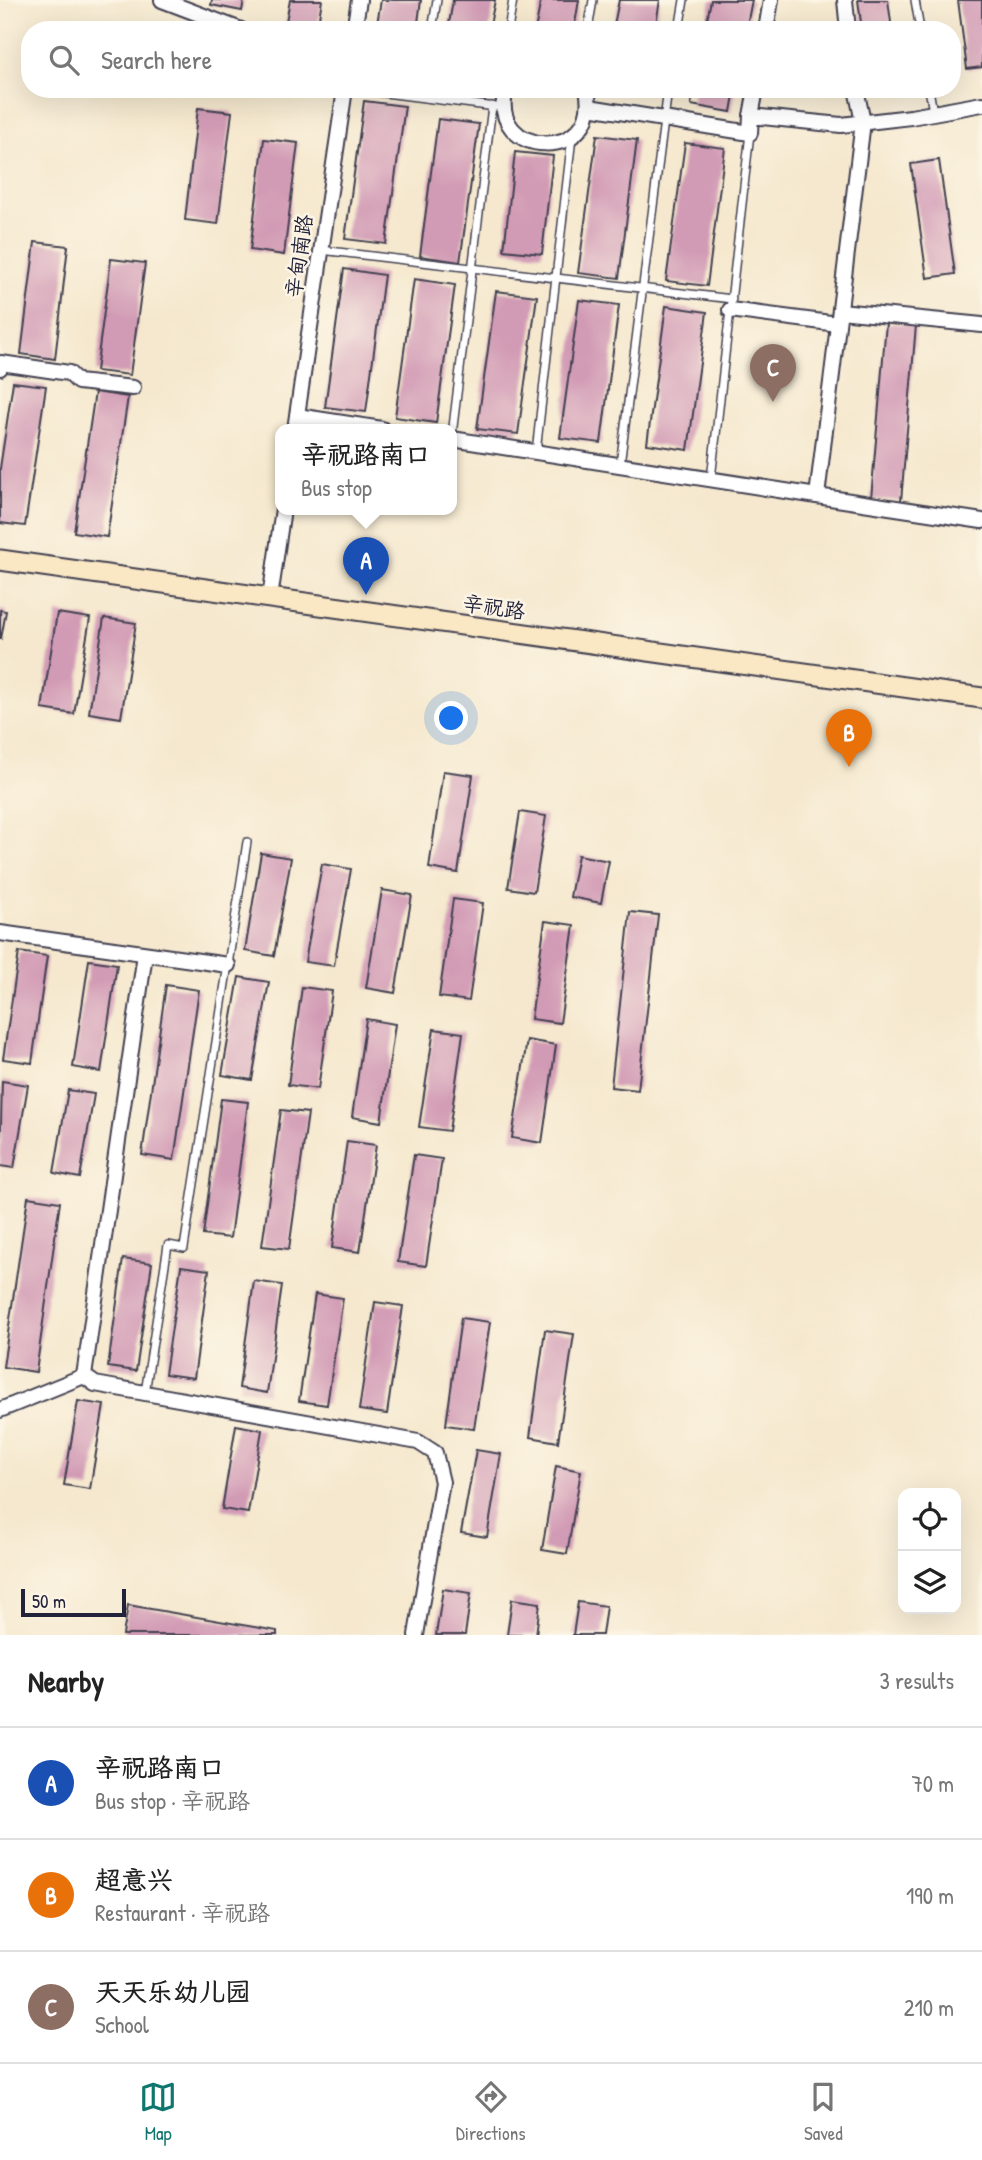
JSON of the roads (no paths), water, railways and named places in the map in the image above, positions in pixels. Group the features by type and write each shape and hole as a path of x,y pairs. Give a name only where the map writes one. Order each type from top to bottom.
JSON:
{"main road":[{"name":"辛祝路","path":"0,560 982,698"}],"street":[{"path":"162,0 217,21"},
{"path":"356,21 359,0"},
{"path":"768,21 771,0"},
{"path":"845,0 847,21"},
{"name":"辛甸南路","path":"296,422 344,98"},
{"path":"502,98 498,107 517,134 530,142 552,144 572,136 582,125 589,107 588,98"},
{"path":"589,107 750,133 754,98"},
{"path":"817,496 863,122 858,98"},
{"path":"751,116 841,125 982,104"},
{"path":"731,305 839,318 982,325"},
{"path":"0,368 1,363 69,373 78,382 133,388"},
{"path":"296,422 321,424"},
{"path":"457,438 982,521"},
{"path":"270,598 282,515"},
{"path":"0,933 228,965"},
{"path":"84,1376 145,954"},
{"path":"84,1376 95,1384 418,1443 435,1453 442,1482 416,1635"},
{"path":"0,1410 84,1376"}],"lane":[{"path":"434,21 437,0"},
{"path":"510,21 513,0"},
{"path":"590,21 593,0"},
{"path":"680,21 684,0"},
{"path":"915,0 918,21"},
{"path":"426,98 498,107 472,269 454,424"},
{"path":"620,465 666,98"},
{"path":"930,98 933,113"},
{"path":"711,480 750,133"},
{"path":"536,452 572,136"},
{"path":"321,250 642,289 731,305"},
{"path":"145,1393 168,1245 184,1248 247,842"}],"place":[{"name":"天天乐幼儿园","path":"773,402"},
{"name":"辛祝路南口","path":"366,595"},
{"name":"超意兴","path":"849,767"}]}
